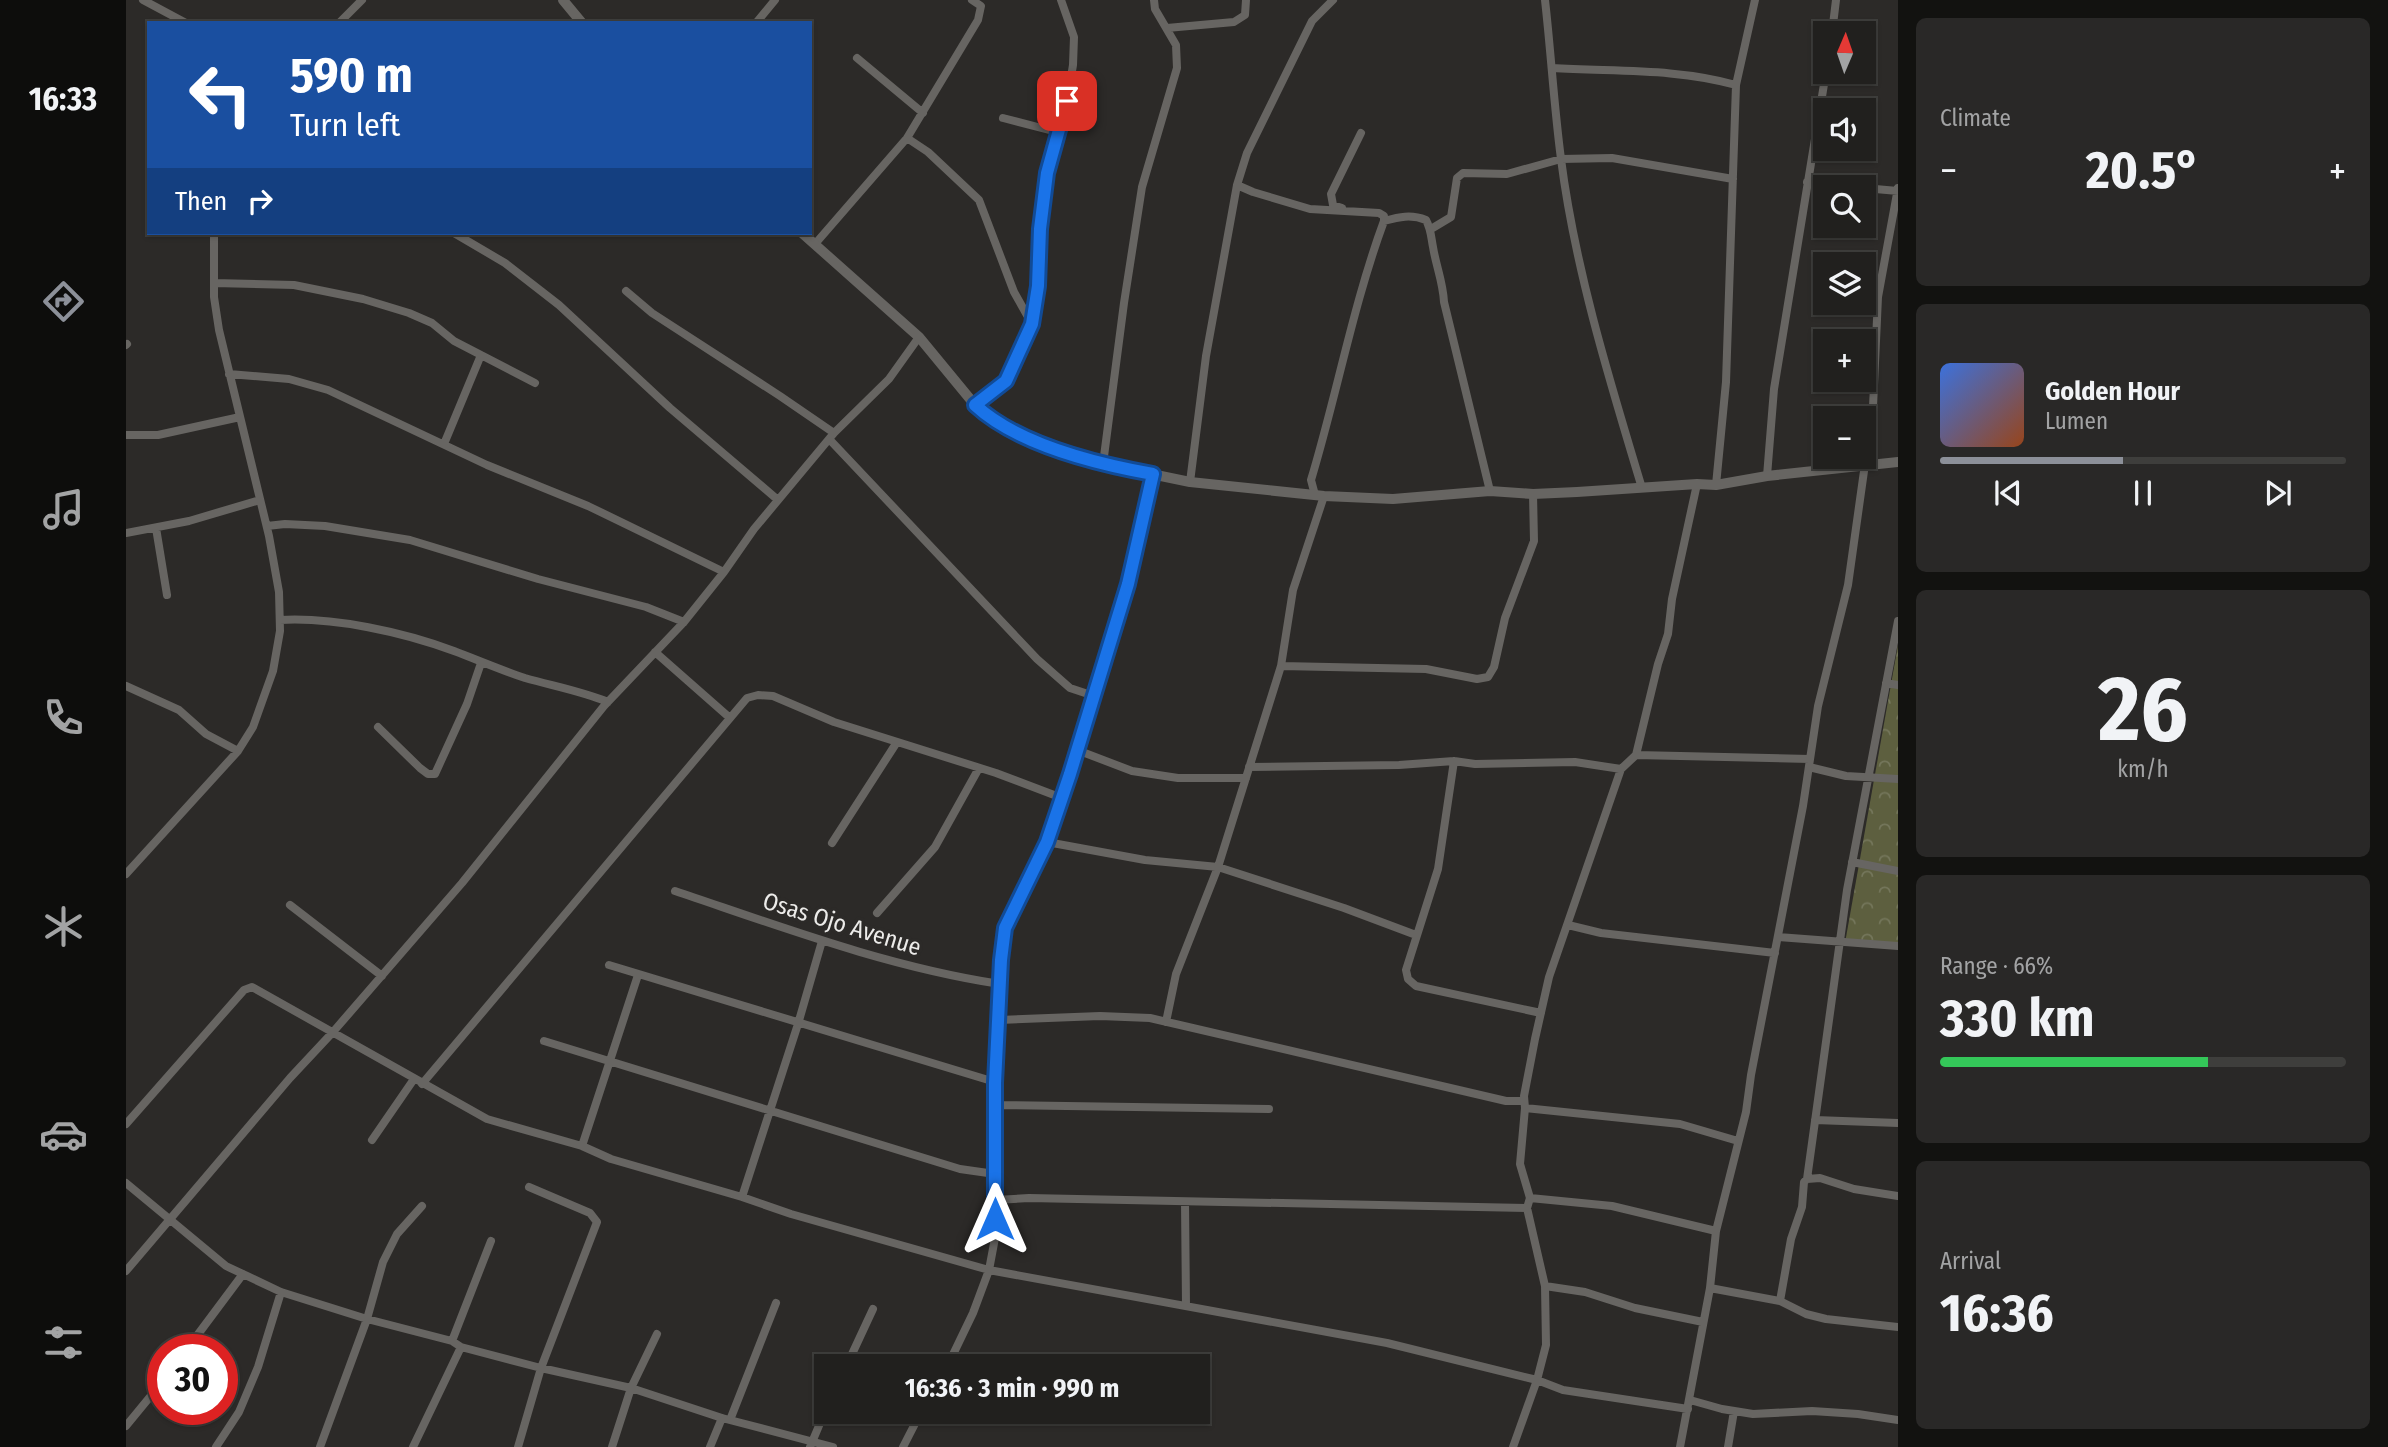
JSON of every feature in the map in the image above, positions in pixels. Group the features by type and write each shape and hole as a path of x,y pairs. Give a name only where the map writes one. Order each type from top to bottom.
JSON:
{"street":[{"path":"143,0 182,21"},
{"path":"341,21 362,0"},
{"path":"563,0 580,21"},
{"path":"758,21 775,0"},
{"path":"815,244 907,138 978,20 981,6 972,0"},
{"path":"975,405 1006,381 1032,324 1038,286 1040,229 1047,173 1067,101 1073,65 1074,37 1061,0"},
{"path":"1103,464 1142,187 1177,68 1176,46 1154,0"},
{"path":"1167,28 1234,22 1245,15 1246,0"},
{"path":"1190,482 1206,356 1237,185 1247,153 1312,21 1333,0"},
{"path":"1545,0 1561,159 1570,215 1610,384 1642,488"},
{"path":"1716,485 1726,382 1736,85 1755,0"},
{"path":"1833,21 1836,0"},
{"path":"857,58 923,113"},
{"path":"1552,68 1665,72 1736,85"},
{"path":"1767,476 1774,389 1824,84"},
{"path":"1003,118 1057,132"},
{"path":"1348,210 1334,205 1331,194 1361,134"},
{"path":"907,138 928,152 979,200 1014,292 1032,324"},
{"path":"1431,229 1451,217 1459,175 1507,174 1561,159 1612,158 1733,179"},
{"path":"1807,182 1813,183"},
{"path":"1166,1022 1176,974 1218,867 1281,666 1293,590 1319,496 1311,480 1341,374 1364,275 1384,221 1384,216 1379,213 1310,209 1237,185"},
{"path":"1873,406 1878,297 1898,190 1876,189"},
{"path":"1384,221 1416,216 1426,220 1431,229 1432,245 1443,281 1444,302 1490,491"},
{"path":"126,874 238,751 253,727 273,671 280,631 279,592 267,526 219,330 214,283 214,235"},
{"path":"457,235 505,263 559,305 670,408 778,500"},
{"path":"804,235 919,337 988,417 1022,436 1103,464 1190,482 1319,496 1393,499 1490,491 1533,494 1716,485 1831,469"},
{"path":"214,283 294,285 363,299 423,318 454,341 535,383"},
{"path":"626,291 652,313 780,396 832,437 1037,659 1070,688 1094,696"},
{"path":"126,1271 290,1078 462,883 608,702 684,622 754,529 832,437 889,379 919,337"},
{"path":"444,444 481,355"},
{"path":"229,374 289,379 328,390 487,465 588,506 724,572"},
{"path":"126,435 158,435 240,417"},
{"path":"1876,464 1898,463"},
{"path":"1680,1447 1710,1288 1716,1231 1746,1112 1818,706 1848,585 1866,469"},
{"path":"954,1354 989,1270 995,1238 995,1083 1005,928 1047,842 1062,798 1128,584 1153,474"},
{"path":"1513,1447 1537,1380 1546,1345 1545,1286 1527,1208 1530,1198 1520,1164 1524,1105 1541,1013 1549,976 1621,769 1636,755 1668,634 1672,599 1697,484"},
{"path":"1281,666 1426,669 1478,679 1488,677 1494,667 1505,618 1534,541 1533,494"},
{"path":"126,533 190,521 260,500"},
{"path":"267,526 326,526 410,540 549,583 646,607 684,622"},
{"path":"156,528 167,595"},
{"path":"280,620 295,619 380,630 454,651 481,663 608,702"},
{"path":"1780,1301 1791,1240 1802,1207 1804,1182 1807,1179 1852,862 1898,621"},
{"path":"655,652 730,718"},
{"path":"378,727 420,768 428,774 435,774 467,704 481,663"},
{"path":"1886,683 1898,685"},
{"path":"126,686 186,714 206,734 238,751"},
{"path":"422,1084 747,698 758,695 773,696 834,722 979,768 1062,798"},
{"path":"832,843 897,742"},
{"path":"1077,750 1132,771 1178,778 1246,778"},
{"path":"1636,755 1810,763 1834,774 1898,779"},
{"path":"1249,767 1399,765 1454,761 1475,764 1576,762 1621,769"},
{"path":"1454,761 1438,869 1406,970 1408,979 1416,986 1541,1013"},
{"path":"877,914 935,847 979,768"},
{"path":"1047,842 1145,860 1218,867 1344,908 1416,935"},
{"path":"1852,862 1898,871"},
{"name":"Osas Ojo Avenue","path":"675,891 899,964 1000,984"},
{"path":"290,905 382,976"},
{"path":"1568,925 1601,933 1775,953"},
{"path":"1778,937 1898,946"},
{"path":"742,1197 822,941"},
{"path":"609,965 995,1083"},
{"path":"582,1146 638,975"},
{"path":"126,1124 246,989 256,988 487,1119 582,1146 611,1159 791,1214 989,1270 1387,1343 1537,1380 1563,1390 1753,1414 1812,1411 1898,1420"},
{"path":"999,1020 1100,1016 1150,1018 1524,1105 1680,1124 1738,1140"},
{"path":"544,1041 960,1169 995,1174"},
{"path":"372,1140 414,1079"},
{"path":"996,1105 1269,1109"},
{"path":"1815,1120 1898,1123"},
{"path":"1807,1179 1820,1178 1854,1189 1898,1196"},
{"path":"126,1183 226,1266 282,1292 367,1319 452,1341 461,1346 541,1368 631,1388 810,1444 833,1447"},
{"path":"517,1447 541,1368 597,1222 590,1213 529,1187"},
{"path":"996,1200 1029,1198 1527,1208"},
{"path":"1530,1198 1612,1206 1716,1231"},
{"path":"1185,1202 1186,1305"},
{"path":"320,1447 367,1319 383,1262 397,1234 422,1206"},
{"path":"452,1341 491,1241"},
{"path":"198,1334 243,1274"},
{"path":"1545,1286 1585,1292 1635,1308 1703,1322"},
{"path":"1710,1288 1780,1301 1806,1314 1826,1319 1898,1327"},
{"path":"217,1447 239,1412 258,1367 282,1292"},
{"path":"710,1447 726,1419 775,1303"},
{"path":"852,1354 873,1309"},
{"path":"612,1447 631,1388 657,1334"},
{"path":"413,1447 461,1346"},
{"path":"126,1426 147,1400"},
{"path":"1728,1447 1734,1411"},
{"path":"810,1444 819,1424"},
{"path":"903,1447 915,1424"},
{"path":"217,1447 228,1432"}],"green space":[{"path":"1898,645 1898,946 1845,943"}],"route":[{"path":"995,1219 995,1083 1005,928 1047,842 1070,774 1128,584 1153,474 1103,464 1022,436 988,417 975,405 1006,381 1032,324 1038,286 1040,229 1047,173 1067,101"}]}
